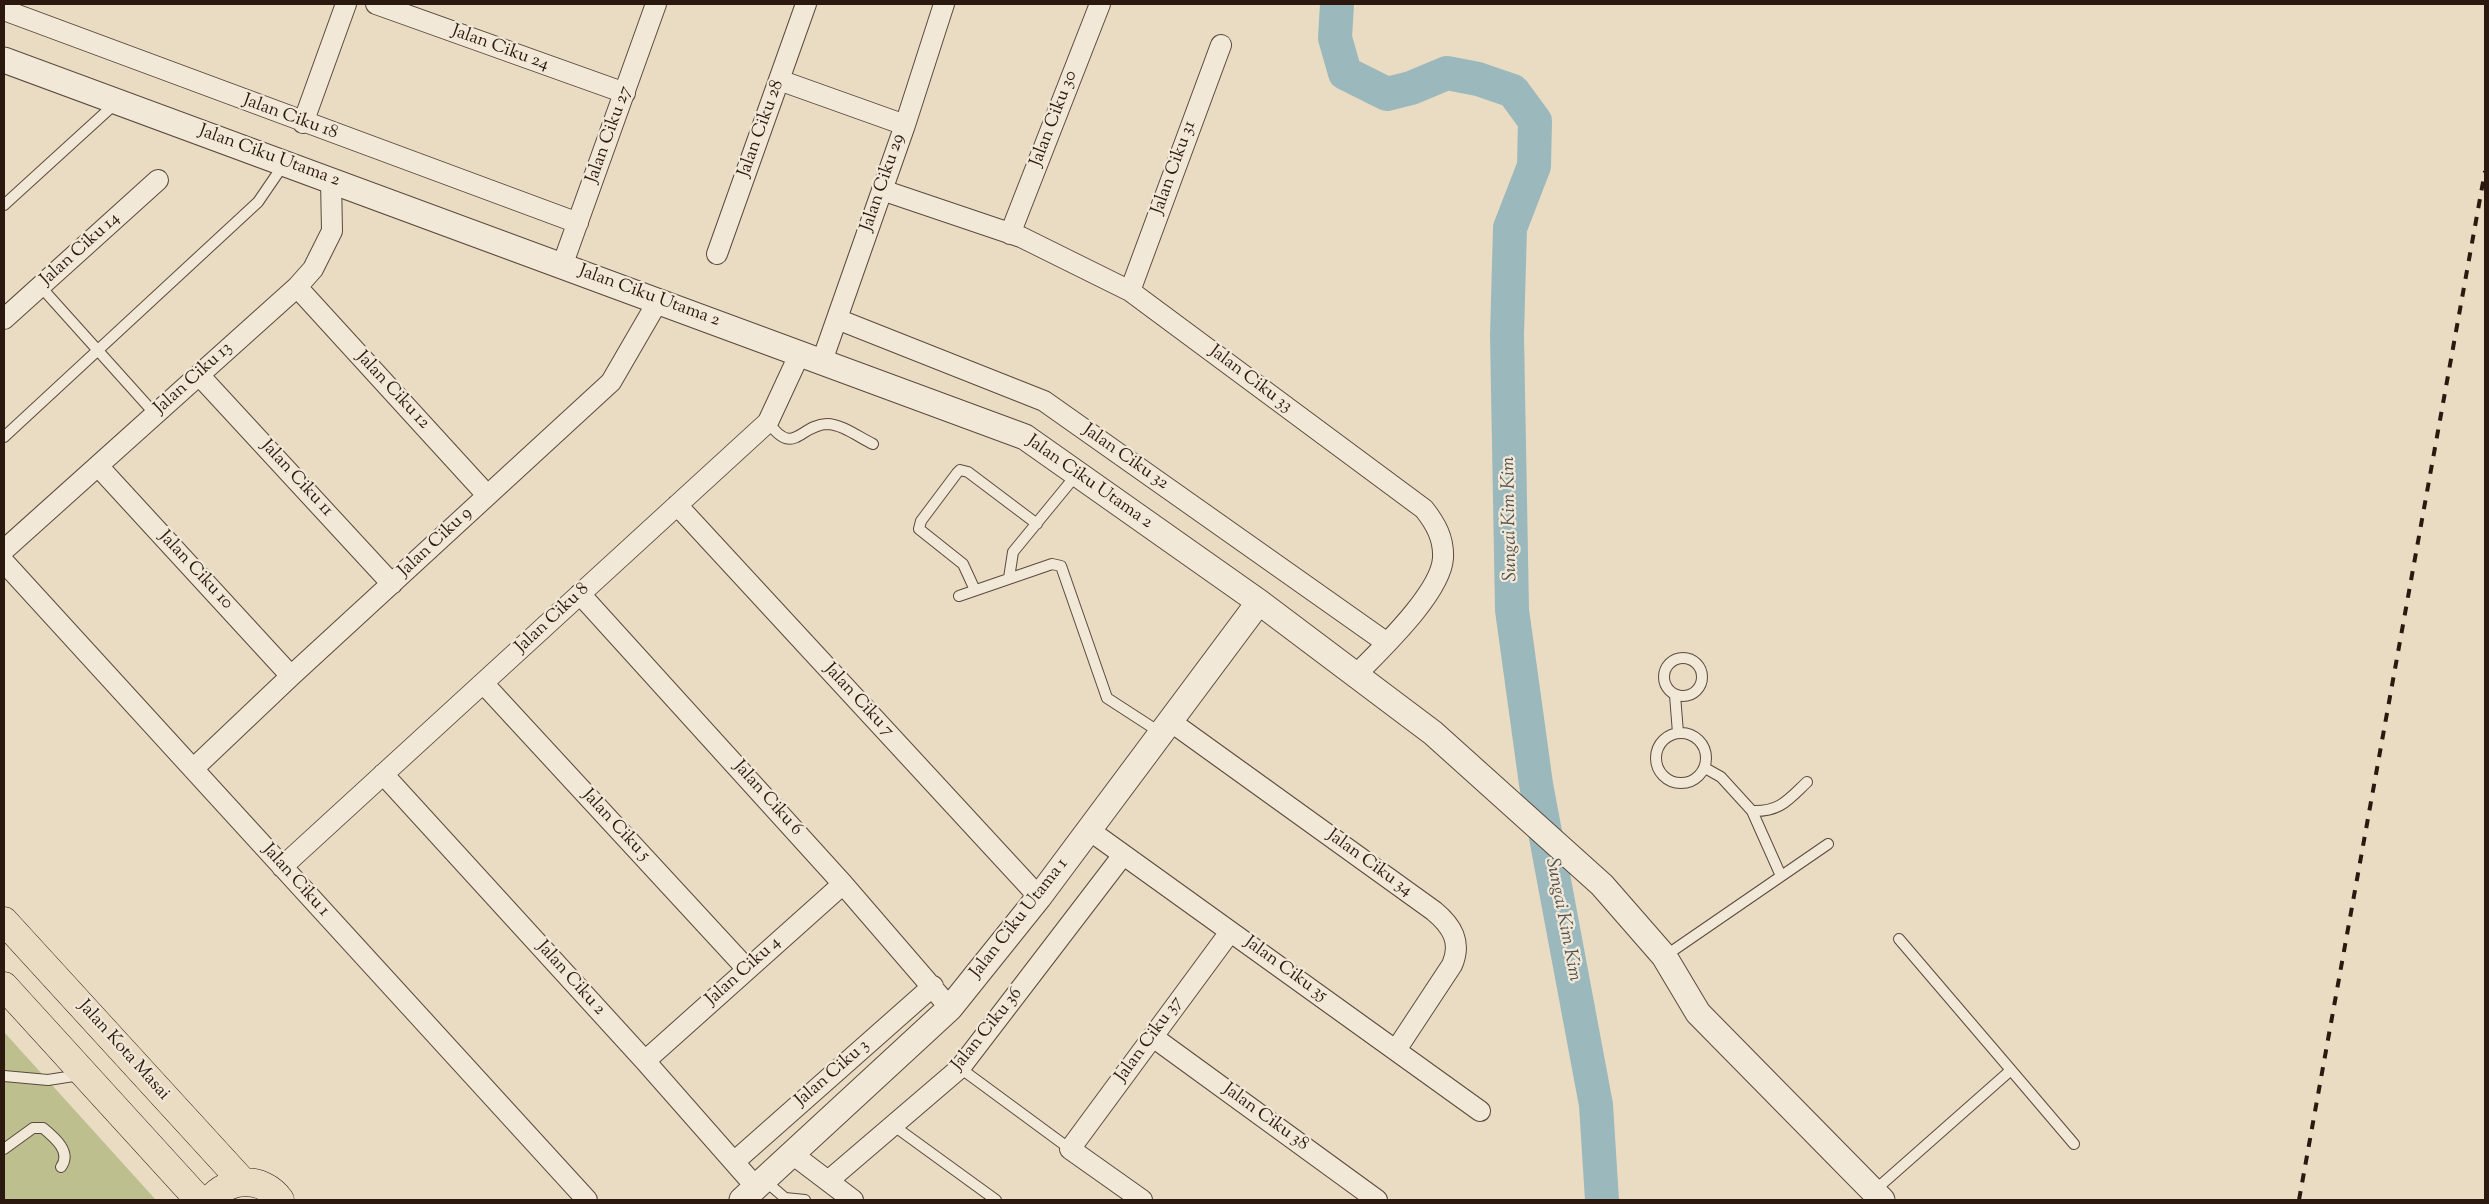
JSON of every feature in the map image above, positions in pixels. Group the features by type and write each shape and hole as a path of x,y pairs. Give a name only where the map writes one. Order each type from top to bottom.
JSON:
{"main road":[{"name":"Jalan Kota Masai","path":"4,921 242,1182"},
{"path":"4,986 86,1074 198,1200"},
{"path":"210,1200 224,1187 242,1182 266,1187 280,1200"}],"street":[{"path":"303,123 346,4"},
{"name":"Jalan Ciku 24","path":"376,4 625,94"},
{"name":"Jalan Ciku 27","path":"562,266 656,4"},
{"name":"Jalan Ciku 28","path":"717,254 806,4"},
{"name":"Jalan Ciku 29","path":"811,357 836,319 905,125 944,4"},
{"name":"Jalan Ciku 30","path":"1010,234 1100,4"},
{"name":"Jalan Ciku 18","path":"4,10 26,11 303,123 578,223"},
{"name":"Jalan Ciku 31","path":"1130,291 1221,45"},
{"name":"Jalan Ciku Utama 2","path":"4,60 1025,437 1259,602 1433,733 1602,885 1664,956 1698,1013 1878,1196"},
{"path":"779,80 905,125"},
{"name":"Jalan Ciku 14","path":"5,315 158,180"},
{"name":"Jalan Ciku 13","path":"4,550 297,287 312,269 332,231 331,180"},
{"name":"Jalan Ciku 33","path":"882,190 1021,237 1130,291 1418,504 1431,518 1443,545 1443,560 1440,574 1425,598 1387,643 1356,675"},
{"name":"Jalan Ciku 12","path":"297,287 487,495"},
{"name":"Jalan Ciku 9","path":"193,769 291,676 614,379 658,300"},
{"name":"Jalan Ciku 32","path":"836,319 1044,401 1387,643"},
{"name":"Jalan Ciku 8","path":"282,867 768,422 811,357"},
{"name":"Jalan Ciku 11","path":"199,374 392,584"},
{"name":"Jalan Ciku 10","path":"98,466 291,676"},
{"name":"Jalan Ciku 7","path":"677,505 1039,897"},
{"name":"Jalan Ciku 1","path":"4,562 587,1200"},
{"name":"Jalan Ciku 6","path":"580,594 843,884 933,986 950,1008"},
{"name":"Jalan Ciku Utama 1","path":"753,1188 950,1008 1039,897 1259,602"},
{"name":"Jalan Ciku 5","path":"483,683 747,970"},
{"name":"Jalan Ciku 34","path":"1165,727 1434,911 1451,927 1457,942 1452,965 1396,1050"},
{"name":"Jalan Ciku 2","path":"383,774 645,1061 734,1162 753,1188"},
{"name":"Jalan Ciku 35","path":"1089,830 1480,1111"},
{"name":"Jalan Ciku 36","path":"828,1181 960,1068 1124,855"},
{"name":"Jalan Ciku 4","path":"645,1061 843,884"},
{"name":"Jalan Ciku 37","path":"1070,1149 1230,932"},
{"name":"Jalan Ciku 3","path":"734,1162 933,986"},
{"name":"Jalan Ciku 38","path":"1153,1037 1377,1200"},
{"path":"1070,1149 1142,1200"},
{"path":"791,1153 853,1200"}],"lane":[{"path":"4,205 118,102"},
{"path":"4,437 258,202 285,163"},
{"path":"40,286 155,414"},
{"path":"768,422 780,436 786,439 793,439 826,424 836,426 873,444"},
{"path":"975,590 963,564 920,529 921,521 957,473 960,470 968,472 1037,524"},
{"path":"1009,578 1011,555 1077,474"},
{"path":"959,596 1052,564 1061,566 1107,698 1165,727"},
{"path":"1676,695 1678,733"},
{"path":"1678,733 1690,734 1701,742 1706,754 1705,768 1697,778 1685,783 1672,782 1661,774 1656,762 1658,748 1665,738 1678,733"},
{"path":"1705,768 1721,776 1752,811 1781,876"},
{"path":"1752,811 1767,812 1780,807 1808,782"},
{"path":"1664,956 1828,844"},
{"path":"1900,939 2074,1144"},
{"path":"960,1068 1070,1149"},
{"path":"1878,1196 2011,1070"},
{"path":"4,1076 48,1080 86,1074"},
{"path":"894,1126 996,1200"},
{"path":"5,1146 32,1128 43,1128 65,1152 66,1157 61,1167"},
{"path":"753,1188 785,1198 805,1200"}],"green space":[{"path":"4,1032 156,1200 4,1200"}],"waterway":[{"name":"Sungai Kim Kim","path":"1337,4 1335,38 1345,73 1387,94 1411,88 1447,73 1478,79 1513,91 1535,121 1534,166 1510,228 1507,335 1512,610 1536,784 1596,1105 1602,1200"}],"railway":[{"path":"2299,1200 2485,171"}]}
